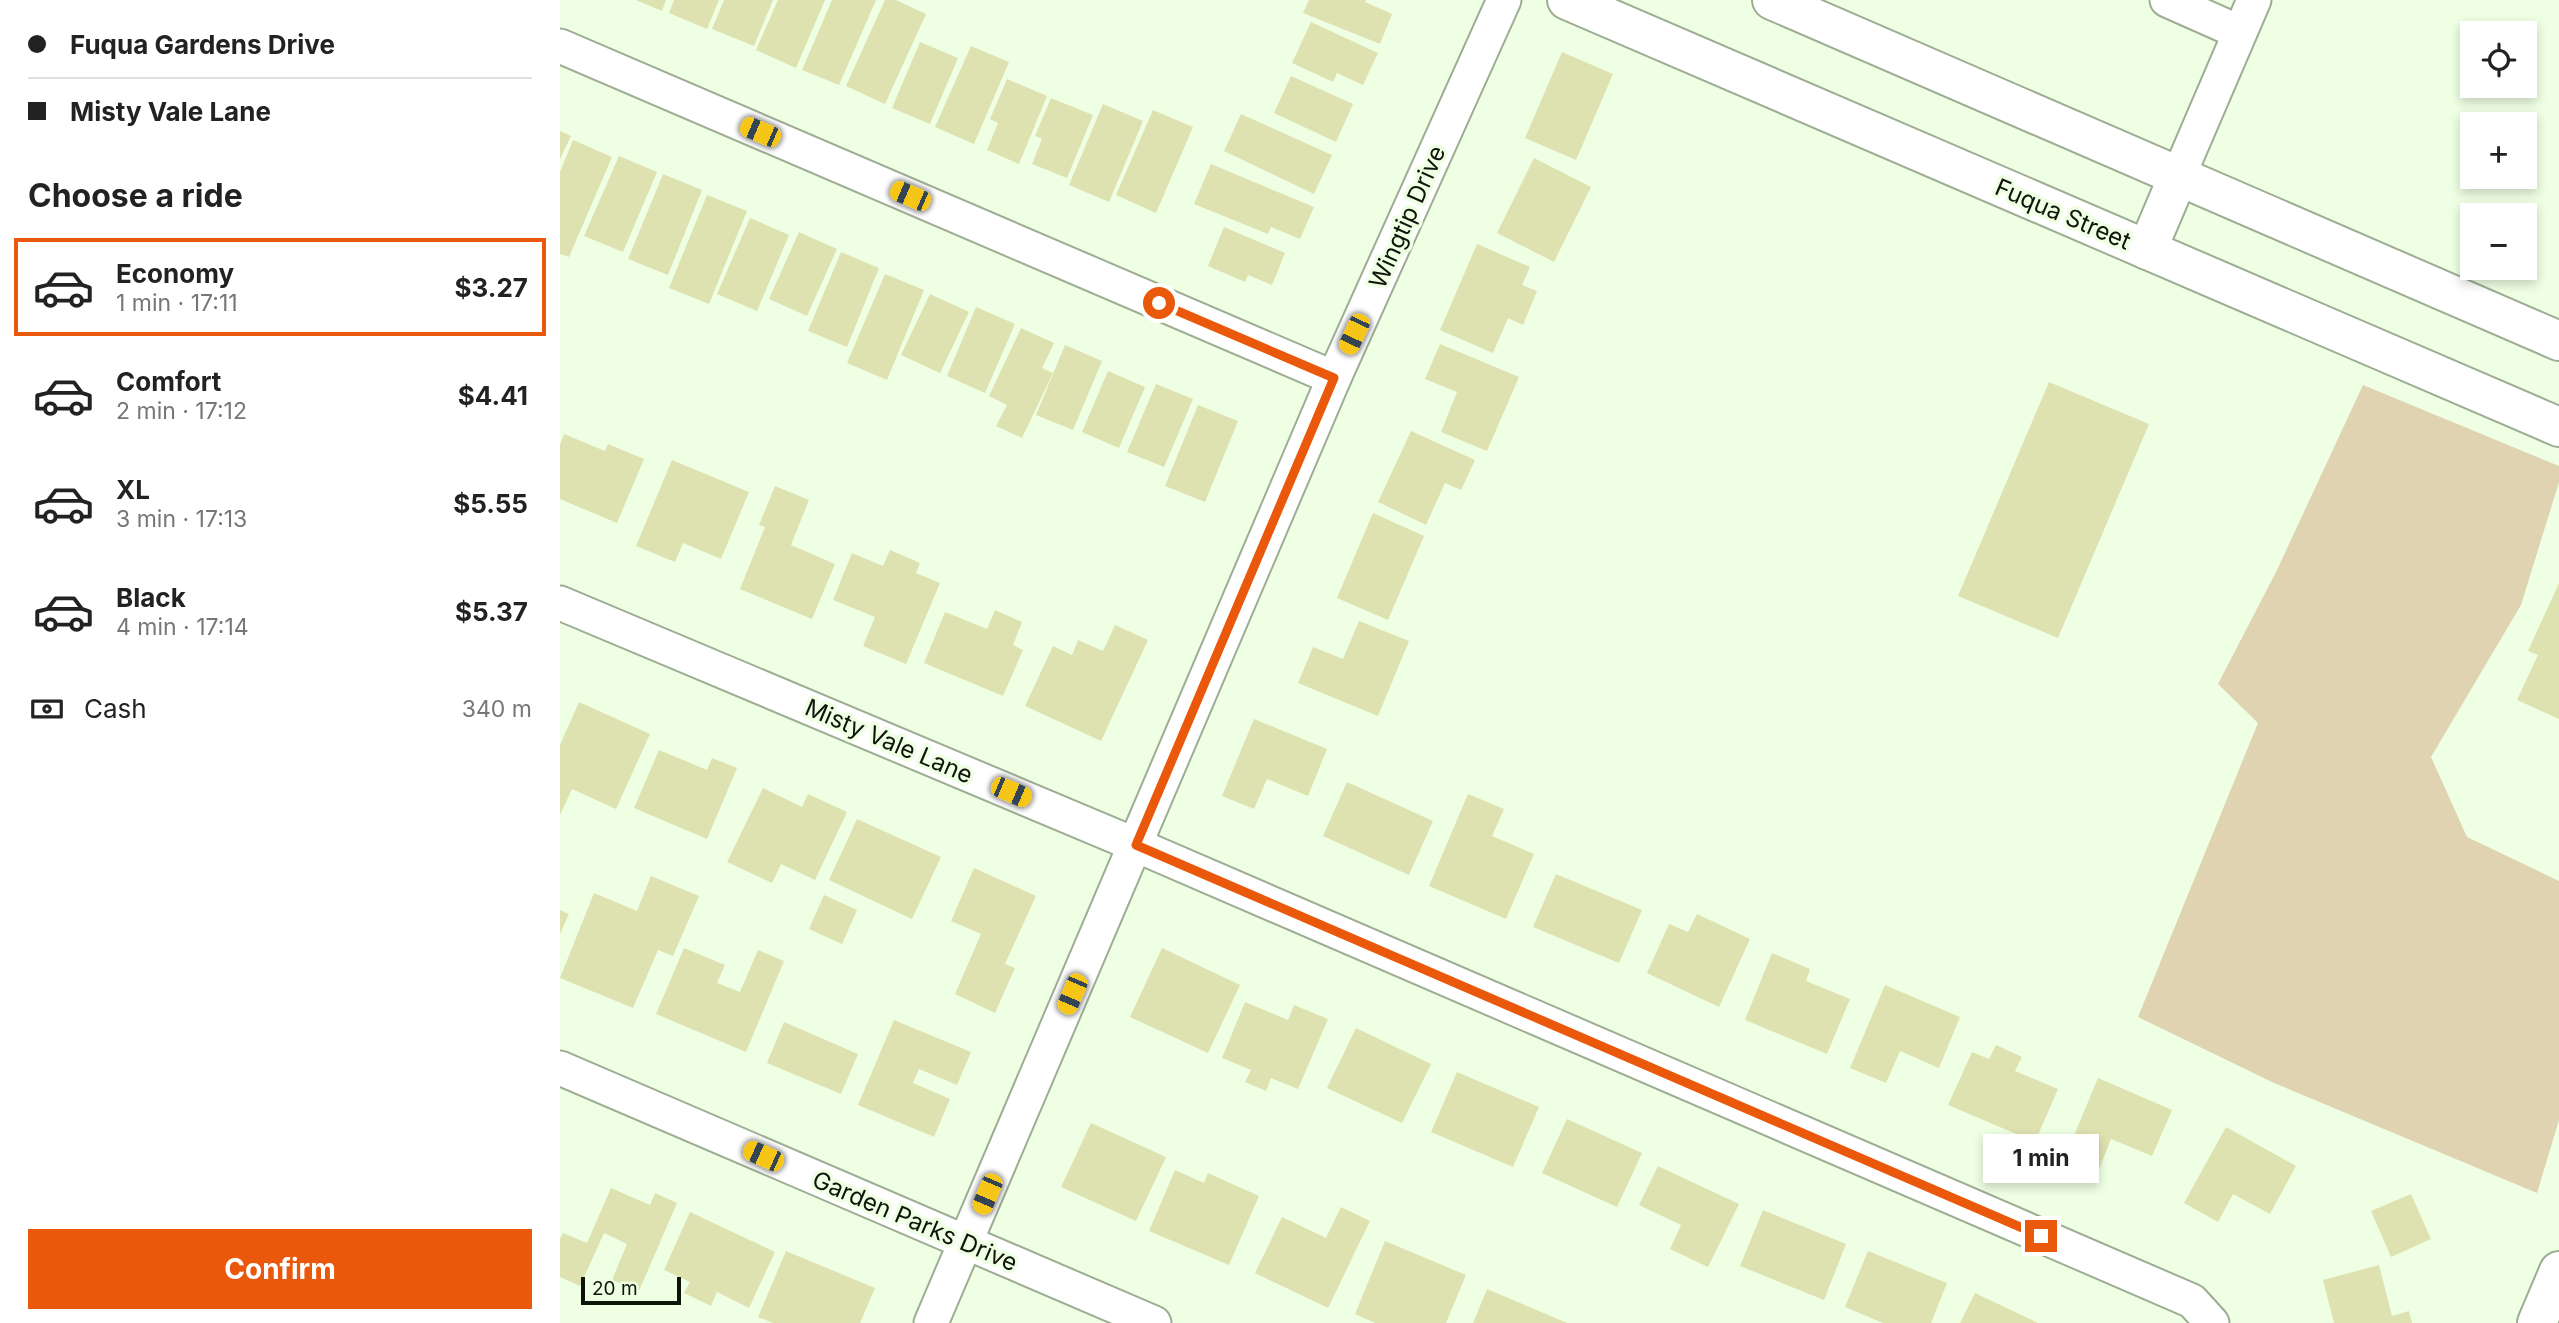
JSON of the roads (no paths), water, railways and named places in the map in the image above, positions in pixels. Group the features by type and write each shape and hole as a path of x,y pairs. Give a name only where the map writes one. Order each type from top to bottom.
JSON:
{"main road":[{"name":"Fuqua Street","path":"1567,0 2559,427"},
{"path":"1772,0 2559,341"},
{"path":"2147,250 2178,177"},
{"path":"2536,1323 2559,1271"}],"street":[{"name":"Wingtip Drive","path":"932,1323 1334,378 1504,0"},
{"path":"2167,0 2239,32"},
{"path":"2178,177 2255,0"},
{"path":"560,46 1334,378"},
{"name":"Misty Vale Lane","path":"560,603 1136,845 2192,1301 2212,1323"},
{"name":"Garden Parks Drive","path":"560,1068 1154,1323"}]}
